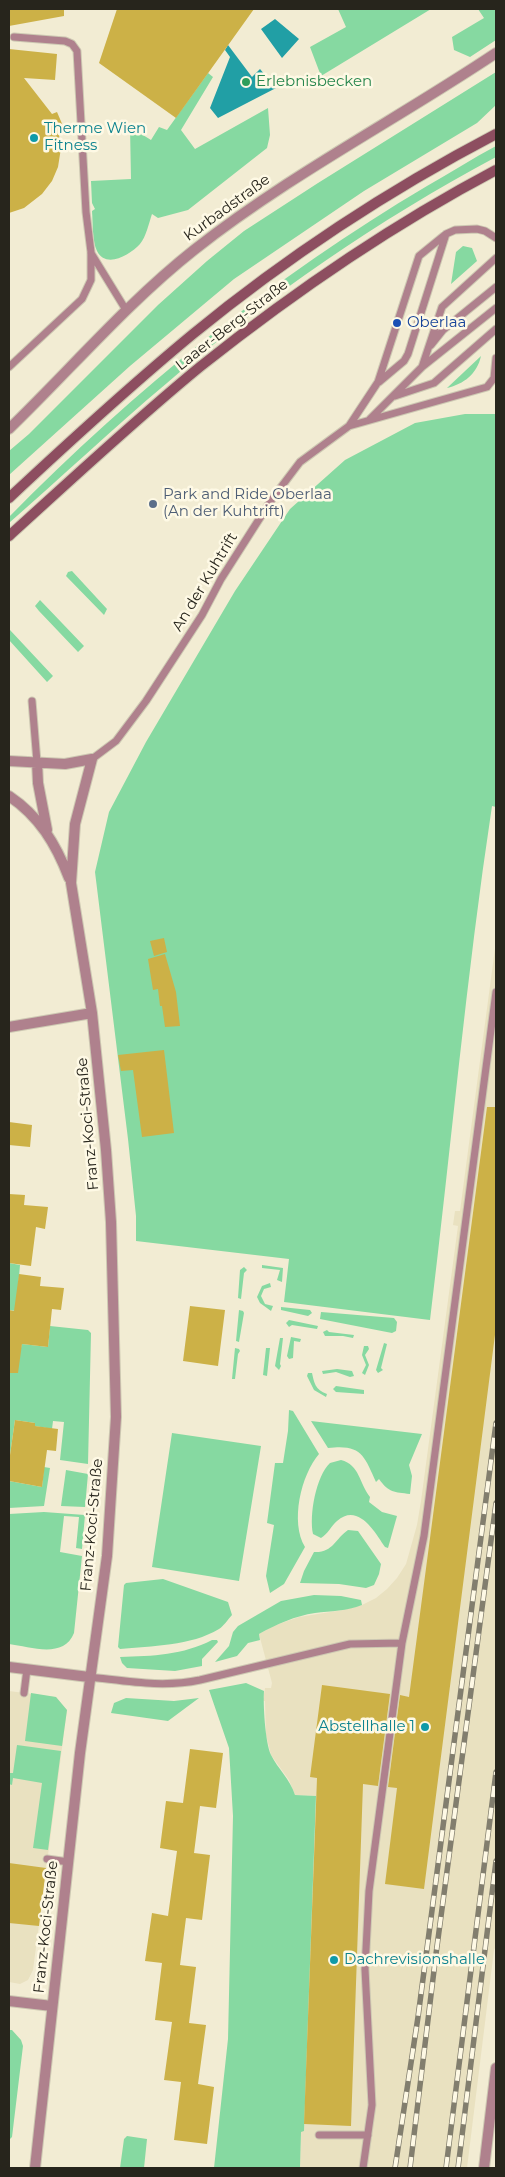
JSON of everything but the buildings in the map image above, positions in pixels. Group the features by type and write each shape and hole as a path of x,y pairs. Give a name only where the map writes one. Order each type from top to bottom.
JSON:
{"main road":[{"name":"Laaer-Berg-Straße","path":"9,498 179,346 300,252 379,201 496,134"},
{"name":"Laaer-Berg-Straße","path":"9,536 157,403 245,332 384,234 449,195 496,170"}],"street":[{"name":"Kurbadstraße","path":"9,429 126,310 194,250 292,180 496,53"},
{"path":"9,761 65,764 92,760"},
{"name":"Franz-Koci-Straße","path":"36,2168 52,2006 90,1677 107,1556 116,1417 112,1222 92,1013 72,884 75,824 92,760"},
{"name":"Franz-Koci-Straße","path":"37,762 38,783 48,834"},
{"name":"Franz-Koci-Straße","path":"9,796 34,816 48,834 58,850 72,884"},
{"path":"9,1027 92,1013"},
{"path":"9,1667 90,1677"},
{"path":"9,2001 52,2006"},
{"path":"484,2168 496,2068"}],"lane":[{"path":"9,367 82,299 91,280 91,252 86,212 77,51 72,44 66,41 14,37"},
{"name":"An der Kuhtrift","path":"92,760 116,741 146,701 202,615 272,499 300,462 349,426 378,382 420,256 446,234 455,230 485,230 496,238"},
{"path":"378,382 404,361 408,354 446,234"},
{"path":"91,252 126,310"},
{"path":"422,367 442,307 496,258"},
{"path":"427,350 443,330 496,287"},
{"path":"368,421 422,367 496,308"},
{"path":"395,396 434,383 496,329"},
{"name":"An der Kuhtrift","path":"349,426 487,387 495,379 496,358"},
{"path":"32,701 37,762"},
{"path":"363,2168 372,2089 365,1969 368,1899 402,1643 424,1536 496,992"},
{"path":"90,1677 151,1684 175,1684 200,1680 350,1644 402,1643"},
{"path":"24,1693 26,1669"},
{"path":"47,1859 69,1862"},
{"path":"319,2135 368,2135"}],"shaded area":[{"path":"496,941 496,1946 467,2168 300,2168 301,2131 304,2131 316,1796 295,1795 289,1780 271,1755 266,1735 265,1701 263,1701 265,1688 271,1688 272,1683 259,1634 273,1626 299,1617 362,1605 376,1598 387,1589 406,1564 417,1525 421,1501 458,1226 453,1225 455,1211 460,1211"},
{"path":"9,1691 56,1697 67,1710 33,1970 28,1980 20,1984 9,1982"}],"green space":[{"path":"338,9 431,9 321,76 310,47 346,27"},
{"path":"478,9 496,9 496,40 470,57 454,50 452,37 484,18"},
{"path":"496,72 496,105 477,123 364,191 234,279 130,366 9,475 9,451 29,434 158,305 207,261 244,231"},
{"path":"208,73 213,77 181,130 195,149 268,108 270,135 267,148 188,210 158,218 152,214 142,241 136,248 124,256 112,260 106,259 97,251 93,237 92,211 95,209 92,203 91,181 131,179 130,127 151,140 159,127 167,130"},
{"path":"496,146 496,157 452,181 367,233 244,320 147,400 9,523 9,517 105,424 207,338 314,258 370,221"},
{"path":"463,246 472,248 477,261 451,284 456,252"},
{"path":"481,356 476,368 469,377 459,384 447,388"},
{"path":"465,414 496,414 496,807 492,806 474,934 430,1320 284,1302 289,1259 136,1241 136,1216 128,1139 95,872 109,812 146,742 235,591 290,509 345,460 415,423"},
{"path":"72,571 107,609 104,615 66,576 68,572"},
{"path":"40,600 84,646 78,652 35,606"},
{"path":"10,630 53,676 47,682 9,640"},
{"path":"9,1263 20,1265 16,1311 9,1310"},
{"path":"262,1265 283,1268 282,1282 277,1280 280,1270 262,1268"},
{"path":"244,1267 247,1270 244,1273 241,1299 238,1298 240,1270"},
{"path":"270,1283 271,1287 264,1289 261,1296 265,1304 273,1306 271,1311 260,1303 257,1297 262,1286"},
{"path":"281,1307 310,1310 312,1313 308,1316 281,1310"},
{"path":"239,1310 244,1313 239,1342 236,1341"},
{"path":"321,1312 394,1318 397,1322 396,1331 392,1333 320,1319"},
{"path":"289,1320 318,1326 317,1329 292,1325 289,1327 286,1323"},
{"path":"50,1326 88,1330 91,1333 88,1464 60,1460 64,1422 53,1421 52,1429 35,1426 35,1423 15,1420 9,1454 9,1346 21,1348 22,1344 48,1347"},
{"path":"327,1330 329,1332 354,1335 353,1338 325,1336 323,1332"},
{"path":"291,1337 301,1339 300,1342 294,1341 293,1358 289,1359 287,1356"},
{"path":"280,1338 283,1338 279,1370 275,1366"},
{"path":"384,1343 387,1344 381,1368 383,1370 378,1373 376,1370"},
{"path":"364,1346 368,1346 369,1349 365,1355 369,1365 365,1375 362,1373 366,1365 362,1355"},
{"path":"235,1348 240,1351 235,1379 232,1379"},
{"path":"266,1348 270,1348 267,1376 263,1375"},
{"path":"337,1369 352,1371 354,1376 350,1377 336,1372 323,1374 322,1371"},
{"path":"308,1373 312,1373 316,1385 327,1394 326,1397 314,1390 307,1376"},
{"path":"336,1386 364,1390 364,1394 336,1392 333,1389"},
{"path":"289,1410 293,1411 319,1454 307,1474 298,1512 298,1525 305,1547 284,1584 270,1593 266,1576 274,1525 267,1523 275,1463 283,1463"},
{"path":"311,1421 422,1434 409,1465 412,1476 410,1494 392,1491 379,1479 376,1482 364,1458 355,1450 339,1447 328,1448"},
{"path":"172,1433 261,1446 239,1581 152,1567"},
{"path":"341,1460 347,1462 356,1470 370,1497 369,1502 382,1512 397,1516 388,1548 385,1547 365,1521 352,1515 345,1516 337,1521 321,1538 313,1534 312,1517 317,1486 330,1463"},
{"path":"44,1467 50,1468 44,1506 9,1508 9,1481 42,1487"},
{"path":"66,1470 88,1474 85,1507 61,1506"},
{"path":"44,1512 85,1515 82,1549 76,1548 79,1517 64,1516 60,1552 82,1556 74,1633 69,1641 55,1649 37,1649 9,1644 9,1514"},
{"path":"348,1530 358,1531 381,1564 374,1585 366,1588 339,1584 300,1583 314,1552 330,1548"},
{"path":"163,1579 228,1602 232,1615 219,1629 196,1639 171,1644 120,1649 118,1647 124,1585 126,1583"},
{"path":"314,1595 341,1596 361,1600 362,1605 345,1610 308,1614 286,1621 259,1634 260,1640 248,1643 237,1656 215,1662 229,1646 233,1632 238,1626 281,1601"},
{"path":"212,1640 217,1640 218,1642 202,1659 202,1666 175,1671 127,1668 122,1663 120,1657 179,1652"},
{"path":"246,1683 264,1691 265,1723 269,1749 295,1795 316,1796 304,2131 301,2132 300,2168 214,2168 228,2039 233,1816 229,1748 209,1690"},
{"path":"31,1693 56,1697 67,1710 62,1746 25,1741"},
{"path":"126,1698 174,1701 199,1698 168,1721 111,1713 114,1703"},
{"path":"17,1745 61,1751 48,1850 33,1848 42,1783 13,1778 12,1785 9,1784 9,1773 13,1773"},
{"path":"9,2030 12,2030 21,2040 23,2046 12,2137 10,2139"},
{"path":"127,2136 147,2139 144,2168 120,2168 124,2139"}],"water":[{"path":"275,19 299,39 282,58 261,29"},
{"name":"Erlebnisbecken","path":"228,45 252,77 260,69 276,88 218,118 210,108 230,57 225,50"}],"railway":[{"path":"395,2168 418,2017 496,1423"},
{"path":"410,2168 436,1954 496,1503"},
{"path":"446,2168 496,1772"},
{"path":"458,2168 496,1861"}],"place":[{"name":"Erlebnisbecken","path":"246,82"},
{"name":"Therme Wien Fitness","path":"34,138"},
{"name":"Oberlaa","path":"397,323"},
{"name":"Park and Ride Oberlaa (An der Kuhtrift)","path":"153,504"},
{"name":"Abstellhalle 1","path":"425,1727"},
{"name":"Dachrevisionshalle","path":"334,1960"}]}
